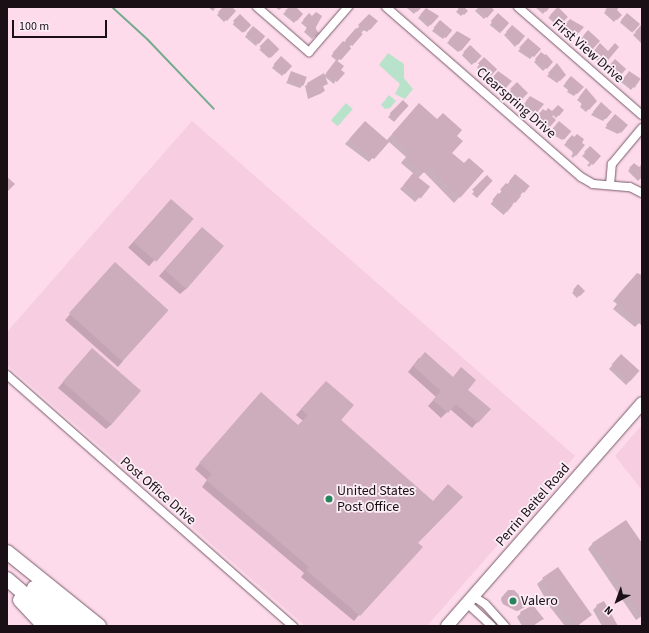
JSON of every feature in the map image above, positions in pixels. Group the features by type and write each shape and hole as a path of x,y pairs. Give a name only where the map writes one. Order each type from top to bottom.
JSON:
{"highway":[{"path":"7,552 99,626"},
{"path":"7,564 80,626"},
{"path":"7,580 62,626"},
{"path":"7,584 44,626"}],"main road":[{"name":"Perrin Beitel Road","path":"447,626 642,403"}],"street":[{"path":"257,7 309,52 348,7"},
{"name":"Clearspring Drive","path":"386,7 581,176 593,184 630,187 642,193"},
{"name":"First View Drive","path":"518,7 642,115"},
{"path":"610,185 612,164 642,128"},
{"name":"Post Office Drive","path":"7,374 293,626"},
{"path":"470,600 492,626"},
{"path":"470,600 485,604 505,626"}],"shaded area":[{"path":"192,121 575,456 427,626 305,626 7,365 7,332"},
{"path":"642,425 642,490 615,456"}],"green space":[{"path":"388,53 404,64 404,78 413,89 405,99 395,94 400,84 379,65"},
{"path":"389,95 396,101 390,108 385,109 381,105"},
{"path":"346,103 353,109 338,126 331,120"}],"building":[{"path":"223,7 232,7 236,11 227,21 218,12"},
{"path":"289,7 296,7 303,14 297,21 285,11"},
{"path":"411,7 422,7 417,12"},
{"path":"459,7 464,7 468,11 464,15 458,9"},
{"path":"478,7 491,7 494,10 487,18"},
{"path":"541,7 550,7 546,12"},
{"path":"558,7 568,17 560,25 550,15"},
{"path":"608,7 619,7 617,10 622,15 617,20 605,10"},
{"path":"426,8 439,16 431,25 420,15"},
{"path":"316,12 322,16 315,29 319,33 315,37 306,29 309,25 303,20 309,13 312,16"},
{"path":"498,13 509,23 502,31 491,21"},
{"path":"627,13 640,24 634,31 621,20"},
{"path":"240,14 251,25 244,32 233,21"},
{"path":"369,14 378,21 370,30 367,28 365,31 358,25"},
{"path":"570,19 584,27 577,35 563,27"},
{"path":"440,20 452,30 446,38 434,28"},
{"path":"642,24 642,39 635,32"},
{"path":"512,25 525,36 518,45 506,32"},
{"path":"253,26 265,36 259,44 247,34"},
{"path":"356,28 363,34 352,46 346,40"},
{"path":"588,30 600,41 591,51 585,46 589,42 583,36"},
{"path":"457,31 471,39 461,51 449,40"},
{"path":"268,38 279,49 271,58 260,46"},
{"path":"528,38 541,49 534,57 519,48"},
{"path":"343,41 351,48 341,60 333,53"},
{"path":"600,43 608,51 615,43 619,47 603,66 599,62 601,59 593,52"},
{"path":"470,45 482,56 475,63 463,52"},
{"path":"541,52 545,55 546,54 553,62 547,69 535,59"},
{"path":"281,56 292,66 285,74 274,64"},
{"path":"484,57 497,69 491,76 478,64"},
{"path":"615,59 626,69 620,76 609,66"},
{"path":"336,60 344,66 341,70 345,73 337,82 326,73"},
{"path":"557,63 566,75 560,81 548,73"},
{"path":"291,71 307,77 304,85 288,79"},
{"path":"498,71 512,81 505,89 492,78"},
{"path":"629,71 641,79 634,88 623,80"},
{"path":"324,73 328,84 323,86 325,91 311,97 307,83"},
{"path":"571,76 584,87 577,94 568,89 570,87 565,83"},
{"path":"517,82 528,93 519,102 515,98 517,96 510,89"},
{"path":"586,88 597,101 589,110 581,104 584,101 579,97"},
{"path":"530,96 544,104 535,115 526,101"},
{"path":"403,100 409,106 395,119 390,113"},
{"path":"601,102 612,112 606,119 593,112"},
{"path":"419,103 437,119 443,113 462,130 457,136 463,141 452,153 464,163 469,158 484,171 460,198 430,167 424,173 406,157 411,151 392,134"},
{"path":"558,105 564,110 559,116 556,113 552,116 556,120 547,130 543,127 545,124 537,116 543,109 546,111 548,108 552,111"},
{"path":"615,114 628,125 621,133 606,125"},
{"path":"365,121 389,142 374,159 350,138"},
{"path":"559,121 571,131 564,140 552,129"},
{"path":"577,134 584,139 582,143 585,145 576,156 572,153 575,150 566,142 572,135 574,137"},
{"path":"590,146 601,156 593,165 589,162 591,160 584,152"},
{"path":"634,163 639,167 642,164 642,180 629,168"},
{"path":"413,173 430,187 421,199 404,185"},
{"path":"515,174 530,186 524,193 509,181"},
{"path":"487,175 493,181 478,196 472,190"},
{"path":"7,177 15,184 7,192"},
{"path":"506,183 521,196 515,203 500,190"},
{"path":"498,193 513,205 507,212 492,200"},
{"path":"171,199 194,219 156,262 134,242"},
{"path":"202,227 224,246 186,289 165,270"},
{"path":"115,262 169,310 122,361 69,313"},
{"path":"637,273 642,275 641,322 618,303 622,298 618,295"},
{"path":"578,284 585,291 580,296 573,290"},
{"path":"92,348 141,391 112,425 62,382"},
{"path":"425,352 453,377 461,367 476,380 468,390 491,409 478,423 456,404 448,413 433,400 441,391 413,366"},
{"path":"621,354 640,371 630,381 612,364"},
{"name":"United States Post Office","path":"326,381 354,405 341,420 433,501 448,484 463,497 418,543 423,547 360,616 306,570 309,567 206,480 212,474 199,463 261,392 298,425 308,415 301,409"},
{"path":"626,520 642,543 642,616 592,543"},
{"path":"558,567 592,615 577,626 549,593 552,592 542,578"},
{"name":"Valero","path":"508,590 514,590 526,606 518,611 503,604 501,598"},
{"path":"604,601 618,626 608,626 596,605"},
{"path":"533,605 544,619 528,626 520,612"}],"waterway":[{"path":"112,7 148,40 214,109"}],"place":[{"name":"United States Post Office","path":"329,499"},
{"name":"Valero","path":"513,601"}]}
